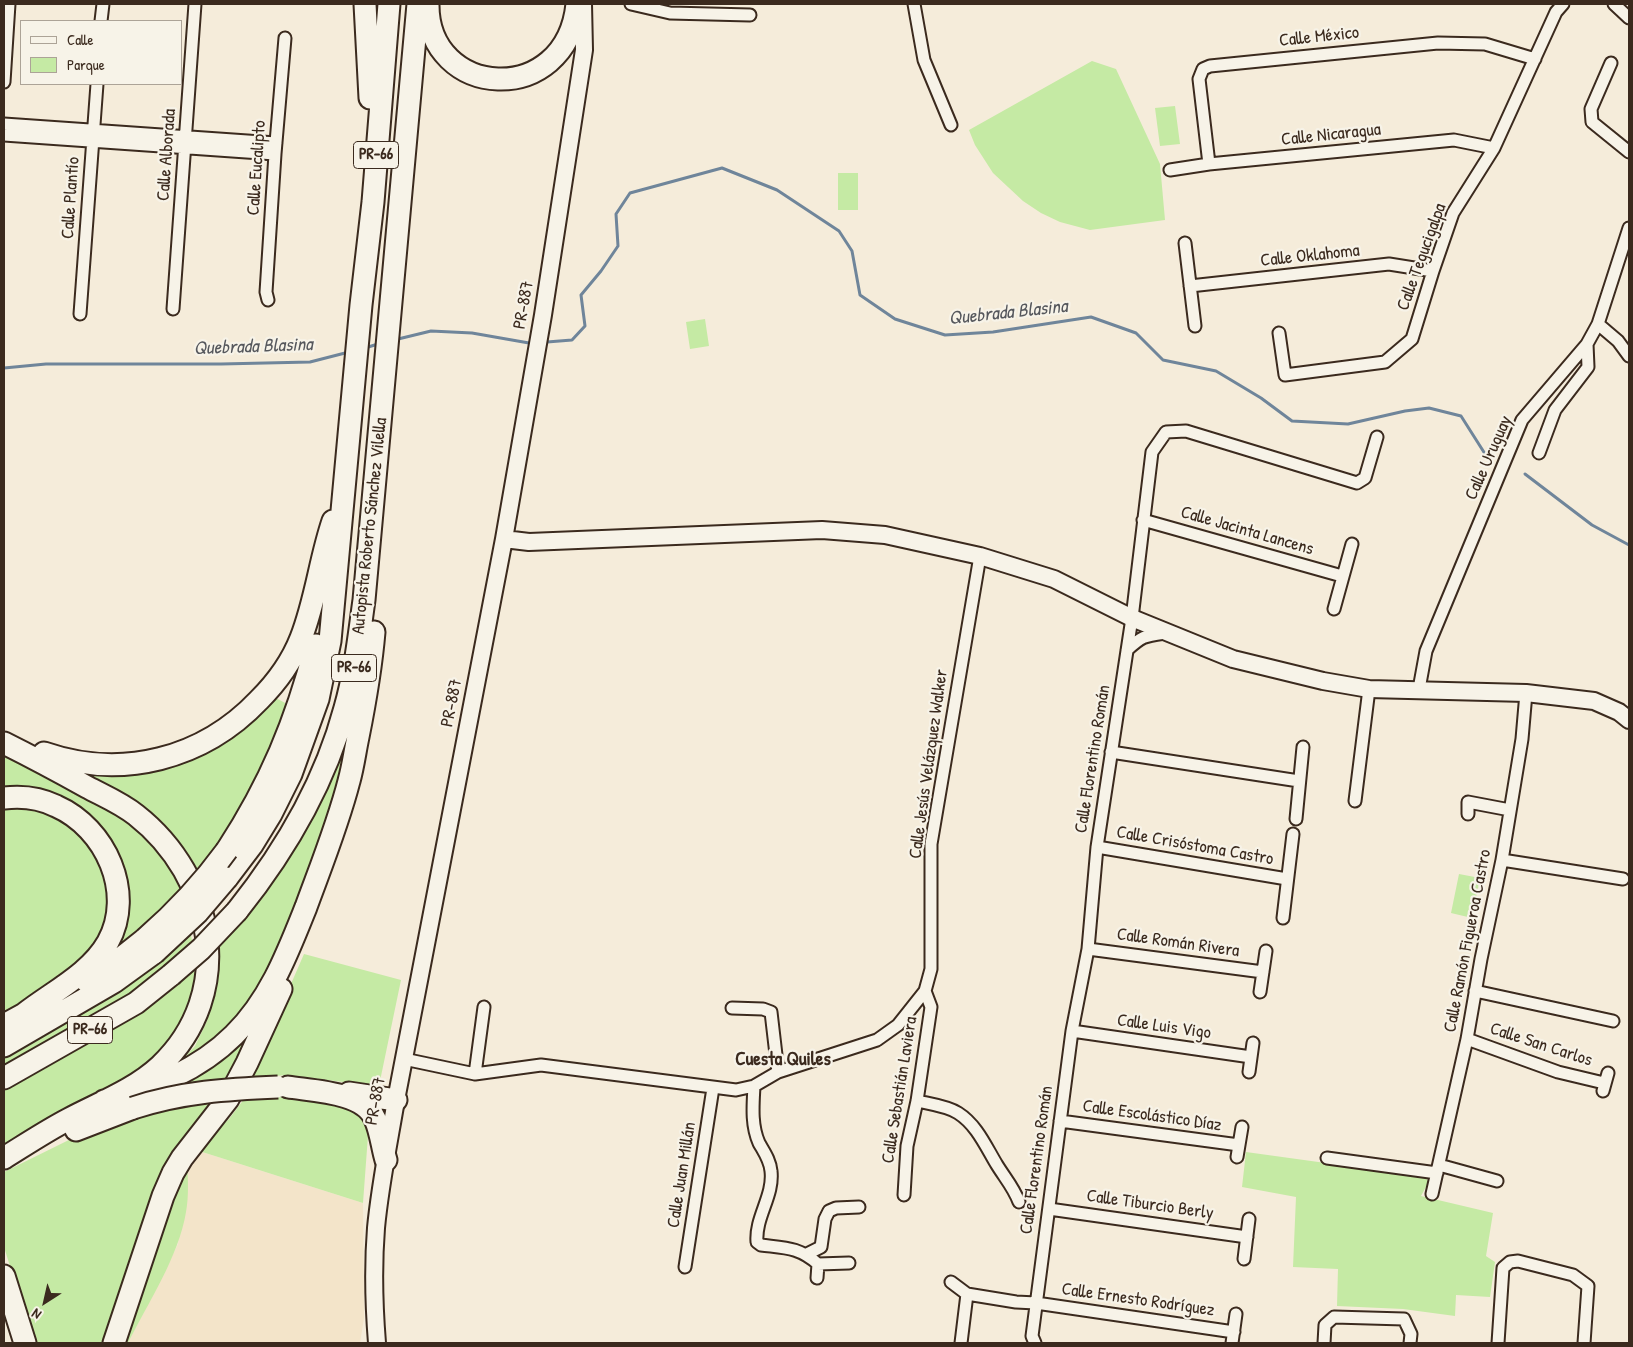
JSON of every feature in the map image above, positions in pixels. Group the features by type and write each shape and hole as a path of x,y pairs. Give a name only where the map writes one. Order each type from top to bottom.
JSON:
{"highway":[{"path":"365,4 370,99 368,149 372,202"},
{"name":"Autopista Roberto Sánchez Vilella","path":"4,1046 114,982 149,946 198,912 252,845 283,790 299,756 318,699 330,641 389,4"},
{"name":"Autopista Roberto Sánchez Vilella","path":"4,1078 136,1003 201,949 237,911 271,866 297,824 325,767 345,709 357,653 364,600 418,4"},
{"path":"428,4 433,32 445,53 461,68 471,73 494,79 515,78 525,75 550,61 568,38 577,4"},
{"path":"114,1343 163,1196 173,1173 182,1158 228,1099 247,1063 299,952 331,866 341,828 362,715 374,636 389,426 382,397"},
{"path":"4,737 73,762 110,765 132,764 185,751 212,738 237,721 272,686 294,653 309,616 324,546 344,492"},
{"path":"4,1025 61,996 116,962 149,946 172,915 195,891 227,850 260,797 297,712 318,638 325,586 344,492"},
{"path":"4,742 120,803 162,839 190,879 196,892 206,927 209,958 207,977 194,1021 174,1051 160,1066 132,1087 44,1132 4,1159"},
{"path":"104,1101 142,1091 193,1066 224,1045 248,1020 269,988 290,948 349,781"},
{"path":"4,798 15,797 45,802 57,806 80,821 102,846 109,860 117,885 118,914 112,934 102,952 85,969 24,1014"},
{"path":"4,1159 87,1124 133,1108 158,1100 214,1090 283,1087 328,1090 396,1100"},
{"path":"283,1087 336,1095 362,1104 375,1119 386,1160"},
{"path":"4,1276 25,1343"},
{"path":"4,1321 11,1343"}],"street":[{"path":"4,82 9,4"},
{"path":"101,20 102,4"},
{"name":"Calle Alborada","path":"173,309 195,4"},
{"name":"PR-887","path":"376,1343 374,1260 376,1228 386,1160 504,539 543,315 584,50 583,4"},
{"name":"PR-887","path":"581,71 590,40 593,4"},
{"path":"631,4 670,13 750,15"},
{"path":"914,4 924,60 951,125"},
{"name":"Calle Tegucigalpa","path":"1279,333 1285,374 1385,362 1412,339 1433,270 1454,214 1494,148 1556,12 1564,4"},
{"path":"1614,4 1629,18"},
{"name":"Calle Eucalipto","path":"268,300 266,292 285,38"},
{"name":"Calle México","path":"1209,164 1199,79 1203,69 1210,66 1438,43 1486,44 1534,59"},
{"path":"1611,62 1591,109 1592,122 1629,152"},
{"name":"Calle Plantío","path":"80,314 97,85"},
{"path":"4,124 93,136"},
{"path":"4,135 93,136 276,148"},
{"name":"Calle Nicaragua","path":"1170,170 1209,164 1454,140 1494,148"},
{"name":"Calle Uruguay","path":"1419,689 1426,651 1522,420 1587,344 1598,324 1629,228"},
{"path":"1185,244 1195,326"},
{"name":"Calle Oklahoma","path":"1190,286 1390,264 1433,270"},
{"path":"1598,324 1618,341 1629,356"},
{"path":"1539,453 1555,410 1588,367 1587,344"},
{"name":"Calle Florentino Román","path":"1034,1343 1032,1336 1036,1302 1072,1031 1088,949 1098,847 1132,618 1152,452 1166,432 1186,431 1357,482 1365,478 1377,437"},
{"name":"Calle Jacinta Lancens","path":"1143,520 1342,576"},
{"path":"504,539 529,542 822,530 885,535 980,556 1054,580 1132,618 1233,659 1369,689 1419,689 1526,694 1594,701 1619,712 1629,720"},
{"path":"1334,608 1352,544"},
{"name":"Calle Jesús Velázquez Walker","path":"404,1059 475,1074 541,1065 736,1090 754,1086 778,1072 877,1040 898,1025 925,991 931,969 931,844 980,556"},
{"path":"1127,650 1139,638 1167,632"},
{"path":"1355,801 1369,689"},
{"name":"Calle Ramón Figueroa Castro","path":"1432,1194 1467,1039 1474,991 1502,860 1522,739 1526,694"},
{"path":"1296,819 1303,747"},
{"path":"1111,752 1299,781"},
{"path":"1468,814 1468,802 1510,810"},
{"path":"1283,918 1293,834"},
{"name":"Calle Crisóstoma Castro","path":"1098,847 1287,879"},
{"path":"1502,860 1623,879"},
{"name":"Calle Román Rivera","path":"1088,949 1263,972"},
{"path":"1260,992 1266,951"},
{"name":"Calle Sebastián Laviera","path":"904,1195 907,1146 917,1101 930,1007 925,991"},
{"path":"1474,991 1613,1020"},
{"path":"475,1074 484,1007"},
{"path":"732,1008 763,1009 771,1012 778,1072"},
{"name":"Calle Luis Vigo","path":"1072,1031 1251,1057"},
{"name":"Calle San Carlos","path":"1467,1039 1558,1072 1605,1082"},
{"path":"1248,1072 1253,1043"},
{"path":"754,1086 754,1128 768,1158 771,1171 767,1198 756,1235 757,1242 761,1245 793,1249 807,1254 818,1264 850,1263"},
{"name":"Calle Juan Millán","path":"684,1267 713,1088"},
{"path":"917,1101 956,1112 970,1123 1015,1190 1019,1202"},
{"name":"Calle Escolástico Díaz","path":"1060,1121 1239,1145"},
{"path":"1237,1158 1242,1126"},
{"path":"1327,1158 1438,1169 1497,1180"},
{"path":"807,1254 821,1247 825,1219 829,1210 859,1207"},
{"name":"Calle Tiburcio Berly","path":"1049,1209 1247,1237"},
{"path":"1244,1259 1249,1219"},
{"path":"1498,1343 1504,1268 1510,1262 1518,1261 1573,1275 1588,1286 1584,1343"},
{"path":"817,1278 818,1264"},
{"path":"951,1282 968,1294 961,1343"},
{"name":"Calle Ernesto Rodríguez","path":"968,1294 1016,1302 1036,1302 1233,1338"},
{"path":"1233,1338 1236,1314"},
{"path":"1324,1343 1325,1325 1334,1317 1404,1319 1411,1334 1410,1343"}],"shaded area":[{"path":"196,1150 363,1203 364,1318 360,1343 128,1343 178,1244 187,1161"}],"green space":[{"path":"1092,61 1116,69 1160,164 1165,220 1090,230 1060,222 1041,213 1023,201 993,173 975,145 969,130"},
{"path":"1175,106 1180,144 1160,146 1155,108"},
{"path":"838,173 858,173 858,210 838,210"},
{"path":"705,319 709,346 690,349 686,322"},
{"path":"274,697 287,704 262,768 251,792 233,822 196,874 187,856 158,820 148,812 71,770 124,773"},
{"path":"351,725 349,742 318,853 257,997 206,1050 181,1061 195,1046 207,1021 215,986 217,948 272,883 298,843 323,795"},
{"path":"4,750 116,811 153,842 185,887 163,910 109,956 113,946 105,841 4,791"},
{"path":"4,804 24,805 60,818 81,834 98,856 108,883 109,909 101,941 63,981 4,1013"},
{"path":"1459,874 1480,878 1472,918 1451,913"},
{"path":"190,931 193,945 128,1000 4,1068 4,1054"},
{"path":"304,954 401,980 380,1081 375,1086 287,1075 250,1078"},
{"path":"201,964 196,989 170,1045 111,1092 4,1146 4,1091 133,1017 168,993"},
{"path":"263,1006 229,1080 162,1088"},
{"path":"279,1097 345,1103 369,1122 363,1203 196,1150 229,1119 244,1099"},
{"path":"218,1101 145,1222 104,1343 34,1343 4,1247 4,1172 77,1136 140,1113"},
{"path":"1246,1152 1427,1177 1428,1183 1421,1196 1493,1213 1486,1256 1495,1262 1490,1297 1456,1295 1455,1316 1403,1309 1337,1306 1338,1269 1293,1267 1296,1197 1242,1187"},
{"path":"187,1161 187,1206 177,1245 162,1279 128,1343 119,1343"}],"waterway":[{"name":"Quebrada Blasina","path":"547,342 572,340 585,326 581,295 618,246 616,214 630,193 722,168 777,190 839,231 852,251 860,295 895,319 945,335 993,332 1091,317 1136,333 1163,360 1216,371 1261,398 1292,421 1348,424 1405,411 1429,408 1461,416 1487,457"},
{"name":"Quebrada Blasina","path":"394,340 431,331 472,333 529,343"},
{"name":"Quebrada Blasina","path":"365,348 378,344"},
{"name":"Quebrada Blasina","path":"4,368 46,364 310,362 349,352"},
{"name":"Quebrada Blasina","path":"1525,474 1592,525 1629,545"}],"district":[{"name":"Cuesta Quiles","path":"783,1060"}]}
